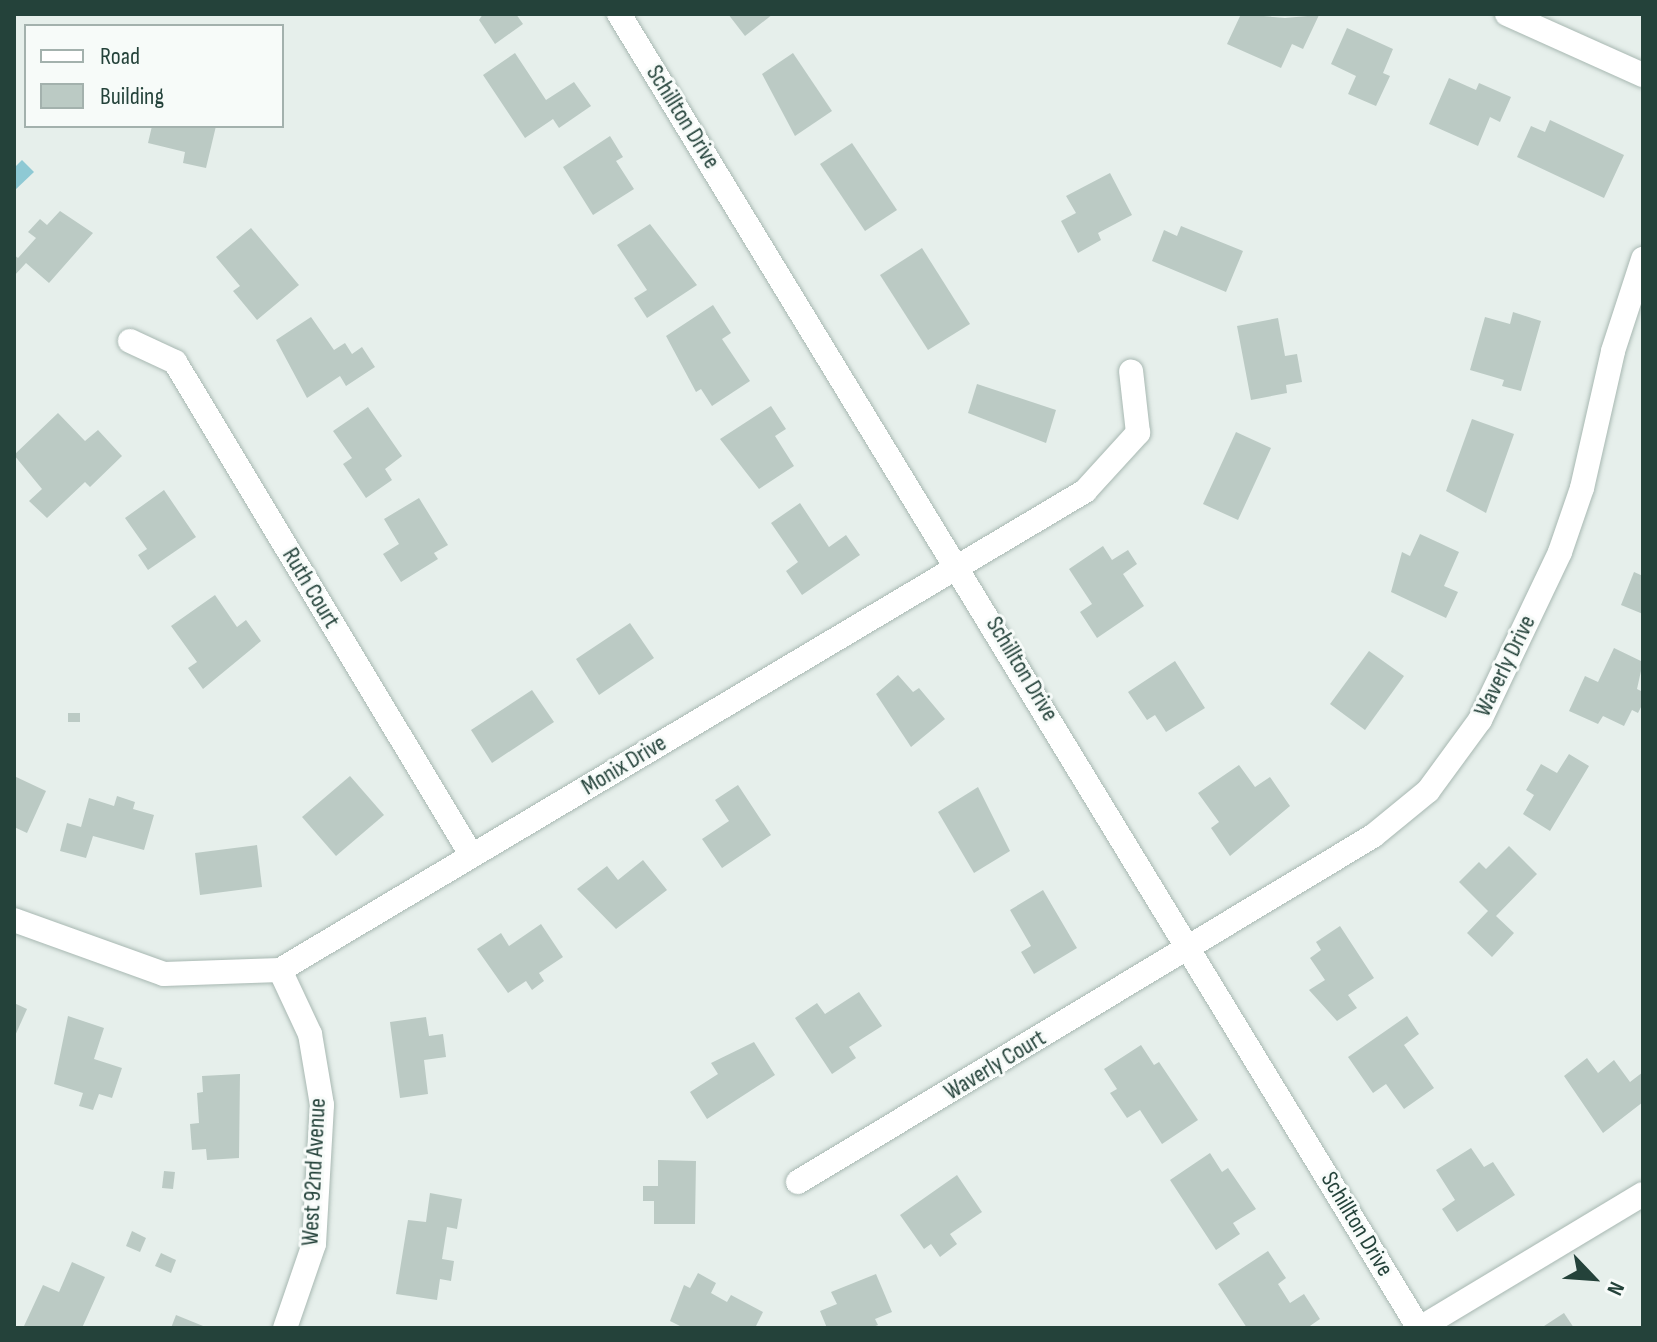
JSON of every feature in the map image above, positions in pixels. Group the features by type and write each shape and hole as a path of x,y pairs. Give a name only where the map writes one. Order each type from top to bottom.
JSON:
{"street":[{"name":"Schillton Drive","path":"619,14 958,564 1420,1328"},
{"path":"1507,14 1643,75"},
{"name":"Waverly Drive","path":"1192,948 1392,823 1428,791 1470,737 1574,517 1613,351 1643,259"},
{"name":"Ruth Court","path":"130,341 175,362 472,856"},
{"name":"Monix Drive","path":"14,920 164,974 280,970 1085,491 1138,433 1131,371"},
{"name":"Waverly Court","path":"798,1182 1192,948"},
{"name":"West 92nd Avenue","path":"280,970 310,1034 322,1105 314,1244 285,1328"},
{"path":"1420,1328 1643,1194"}],"water":[{"path":"22,160 34,172 14,191 14,168"}],"building":[{"path":"483,14 516,14 523,24 495,44 479,20"},
{"path":"728,14 773,14 745,36"},
{"path":"1241,14 1285,18 1319,15 1303,49 1292,44 1281,68 1227,44"},
{"path":"1347,28 1393,49 1383,73 1390,76 1376,106 1348,94 1356,76 1331,64"},
{"path":"515,53 546,100 574,82 591,106 559,128 553,119 525,138 483,75"},
{"path":"793,53 832,111 795,136 762,74"},
{"path":"1449,78 1476,90 1479,83 1511,97 1500,122 1490,117 1478,146 1429,124"},
{"path":"1550,120 1624,155 1604,198 1517,157 1531,126 1545,132"},
{"path":"152,128 216,128 206,168 183,163 185,152 148,143"},
{"path":"610,136 623,157 616,161 634,189 593,215 563,167"},
{"path":"852,143 897,210 865,231 820,164"},
{"path":"1110,173 1132,215 1098,233 1101,240 1078,253 1061,221 1076,213 1066,196"},
{"path":"60,211 93,233 49,283 26,263 14,276 14,255 18,258 36,238 28,232 40,219 47,225"},
{"path":"650,224 697,285 647,318 634,298 647,290 617,245"},
{"path":"1181,226 1243,251 1226,292 1152,261 1164,230 1177,236"},
{"path":"251,228 299,285 257,320 233,291 240,286 216,257"},
{"path":"922,248 970,324 928,350 880,275"},
{"path":"713,305 731,333 722,339 750,381 712,406 701,389 696,392 666,336"},
{"path":"1513,312 1541,321 1521,391 1502,386 1504,380 1470,370 1485,317 1510,324"},
{"path":"311,317 334,350 345,343 352,354 362,347 375,367 346,386 340,376 307,398 276,340"},
{"path":"1278,318 1285,356 1297,354 1302,382 1286,385 1287,393 1251,400 1237,326"},
{"path":"977,384 1056,410 1046,443 968,413"},
{"path":"771,406 786,429 775,436 794,466 759,489 720,439"},
{"path":"368,407 402,456 385,469 392,480 366,498 343,464 352,458 333,431"},
{"path":"58,413 85,441 98,430 122,456 90,487 85,482 47,518 29,501 42,489 14,455"},
{"path":"1472,419 1514,434 1486,513 1446,491"},
{"path":"1236,432 1271,448 1238,520 1203,504"},
{"path":"164,490 196,537 148,570 138,555 147,549 125,518"},
{"path":"419,498 448,545 434,553 438,559 401,582 383,554 399,544 384,519"},
{"path":"800,503 829,547 846,535 860,555 802,595 786,571 798,562 771,523"},
{"path":"1420,534 1459,552 1444,586 1458,592 1446,618 1391,592 1402,552 1410,556"},
{"path":"1103,546 1112,560 1128,550 1137,564 1123,574 1144,606 1097,638 1080,612 1092,604 1069,569"},
{"path":"1634,572 1643,576 1643,614 1621,605"},
{"path":"215,595 237,627 246,620 261,641 203,689 188,668 197,662 171,626"},
{"path":"630,623 654,658 599,695 576,659"},
{"path":"1614,648 1643,662 1637,689 1643,692 1643,703 1638,713 1632,710 1624,726 1603,716 1598,724 1569,711 1585,676 1598,682"},
{"path":"1369,651 1404,676 1365,730 1330,704"},
{"path":"1175,661 1205,708 1166,732 1155,715 1147,720 1128,692"},
{"path":"898,675 913,692 919,688 945,719 911,747 876,694"},
{"path":"532,690 554,722 492,763 471,730"},
{"path":"68,713 80,713 80,722 68,722"},
{"path":"1569,754 1589,766 1550,831 1523,814 1534,795 1526,790 1541,764 1557,773"},
{"path":"1239,765 1255,787 1270,777 1290,806 1230,856 1211,828 1219,822 1198,793"},
{"path":"14,776 46,791 27,833 14,827"},
{"path":"350,776 384,815 336,856 302,817"},
{"path":"738,785 771,835 722,868 702,839 729,821 715,800"},
{"path":"978,787 1010,851 974,873 938,812"},
{"path":"117,796 135,802 133,809 154,815 144,850 93,836 86,858 60,851 67,823 81,827 89,798 114,806"},
{"path":"257,845 262,887 200,895 195,853"},
{"path":"1509,846 1537,874 1496,916 1514,933 1492,957 1467,933 1488,911 1459,882 1479,862 1486,869"},
{"path":"643,860 667,890 616,929 577,889 607,866 618,880"},
{"path":"1043,890 1077,948 1034,974 1021,952 1031,946 1010,910"},
{"path":"541,924 563,957 539,973 544,981 532,990 526,981 508,993 477,949 501,933 509,946"},
{"path":"1340,926 1374,978 1348,995 1357,1008 1337,1021 1309,990 1325,980 1310,958 1321,950 1316,942"},
{"path":"859,992 882,1026 849,1047 856,1058 832,1074 795,1018 817,1003 825,1014"},
{"path":"14,1003 27,1009 14,1038"},
{"path":"68,1016 104,1028 94,1059 122,1068 112,1098 99,1094 93,1110 79,1106 83,1093 54,1084"},
{"path":"1407,1016 1419,1034 1404,1045 1434,1088 1404,1109 1386,1084 1373,1093 1348,1057"},
{"path":"426,1017 429,1036 443,1034 446,1057 424,1060 428,1094 400,1098 390,1022"},
{"path":"754,1042 775,1075 707,1119 690,1092 718,1074 711,1063"},
{"path":"1141,1045 1154,1065 1159,1062 1198,1120 1162,1144 1140,1110 1127,1118 1110,1093 1117,1089 1104,1069"},
{"path":"1587,1058 1598,1073 1614,1060 1630,1082 1643,1072 1643,1102 1603,1133 1564,1076"},
{"path":"240,1074 239,1158 207,1160 206,1149 192,1150 190,1124 199,1123 197,1093 203,1092 202,1076"},
{"path":"1471,1148 1484,1167 1493,1162 1515,1195 1457,1232 1442,1209 1455,1200 1436,1170"},
{"path":"1210,1153 1222,1172 1228,1168 1256,1209 1233,1223 1240,1234 1216,1250 1170,1180"},
{"path":"658,1160 696,1161 695,1224 654,1224 654,1201 643,1201 643,1186 658,1186"},
{"path":"164,1171 175,1172 173,1189 162,1188"},
{"path":"957,1175 982,1212 950,1234 957,1244 940,1257 931,1244 924,1249 900,1215"},
{"path":"430,1193 462,1199 457,1229 447,1227 442,1259 454,1261 451,1281 440,1279 437,1300 396,1294 408,1220 426,1222"},
{"path":"132,1231 146,1238 140,1252 126,1246"},
{"path":"1268,1251 1286,1278 1278,1284 1290,1303 1304,1294 1320,1319 1307,1328 1247,1328 1218,1284"},
{"path":"161,1253 176,1260 171,1273 155,1266"},
{"path":"72,1262 105,1277 82,1328 24,1326 43,1285 59,1292"},
{"path":"698,1273 716,1283 711,1293 727,1302 731,1295 763,1312 755,1328 684,1328 670,1321 684,1285 690,1288"},
{"path":"876,1274 892,1312 875,1319 878,1325 870,1328 827,1328 820,1311 837,1304 831,1292"},
{"path":"1564,1313 1574,1328 1541,1328"},
{"path":"176,1315 208,1328 171,1328"}]}
